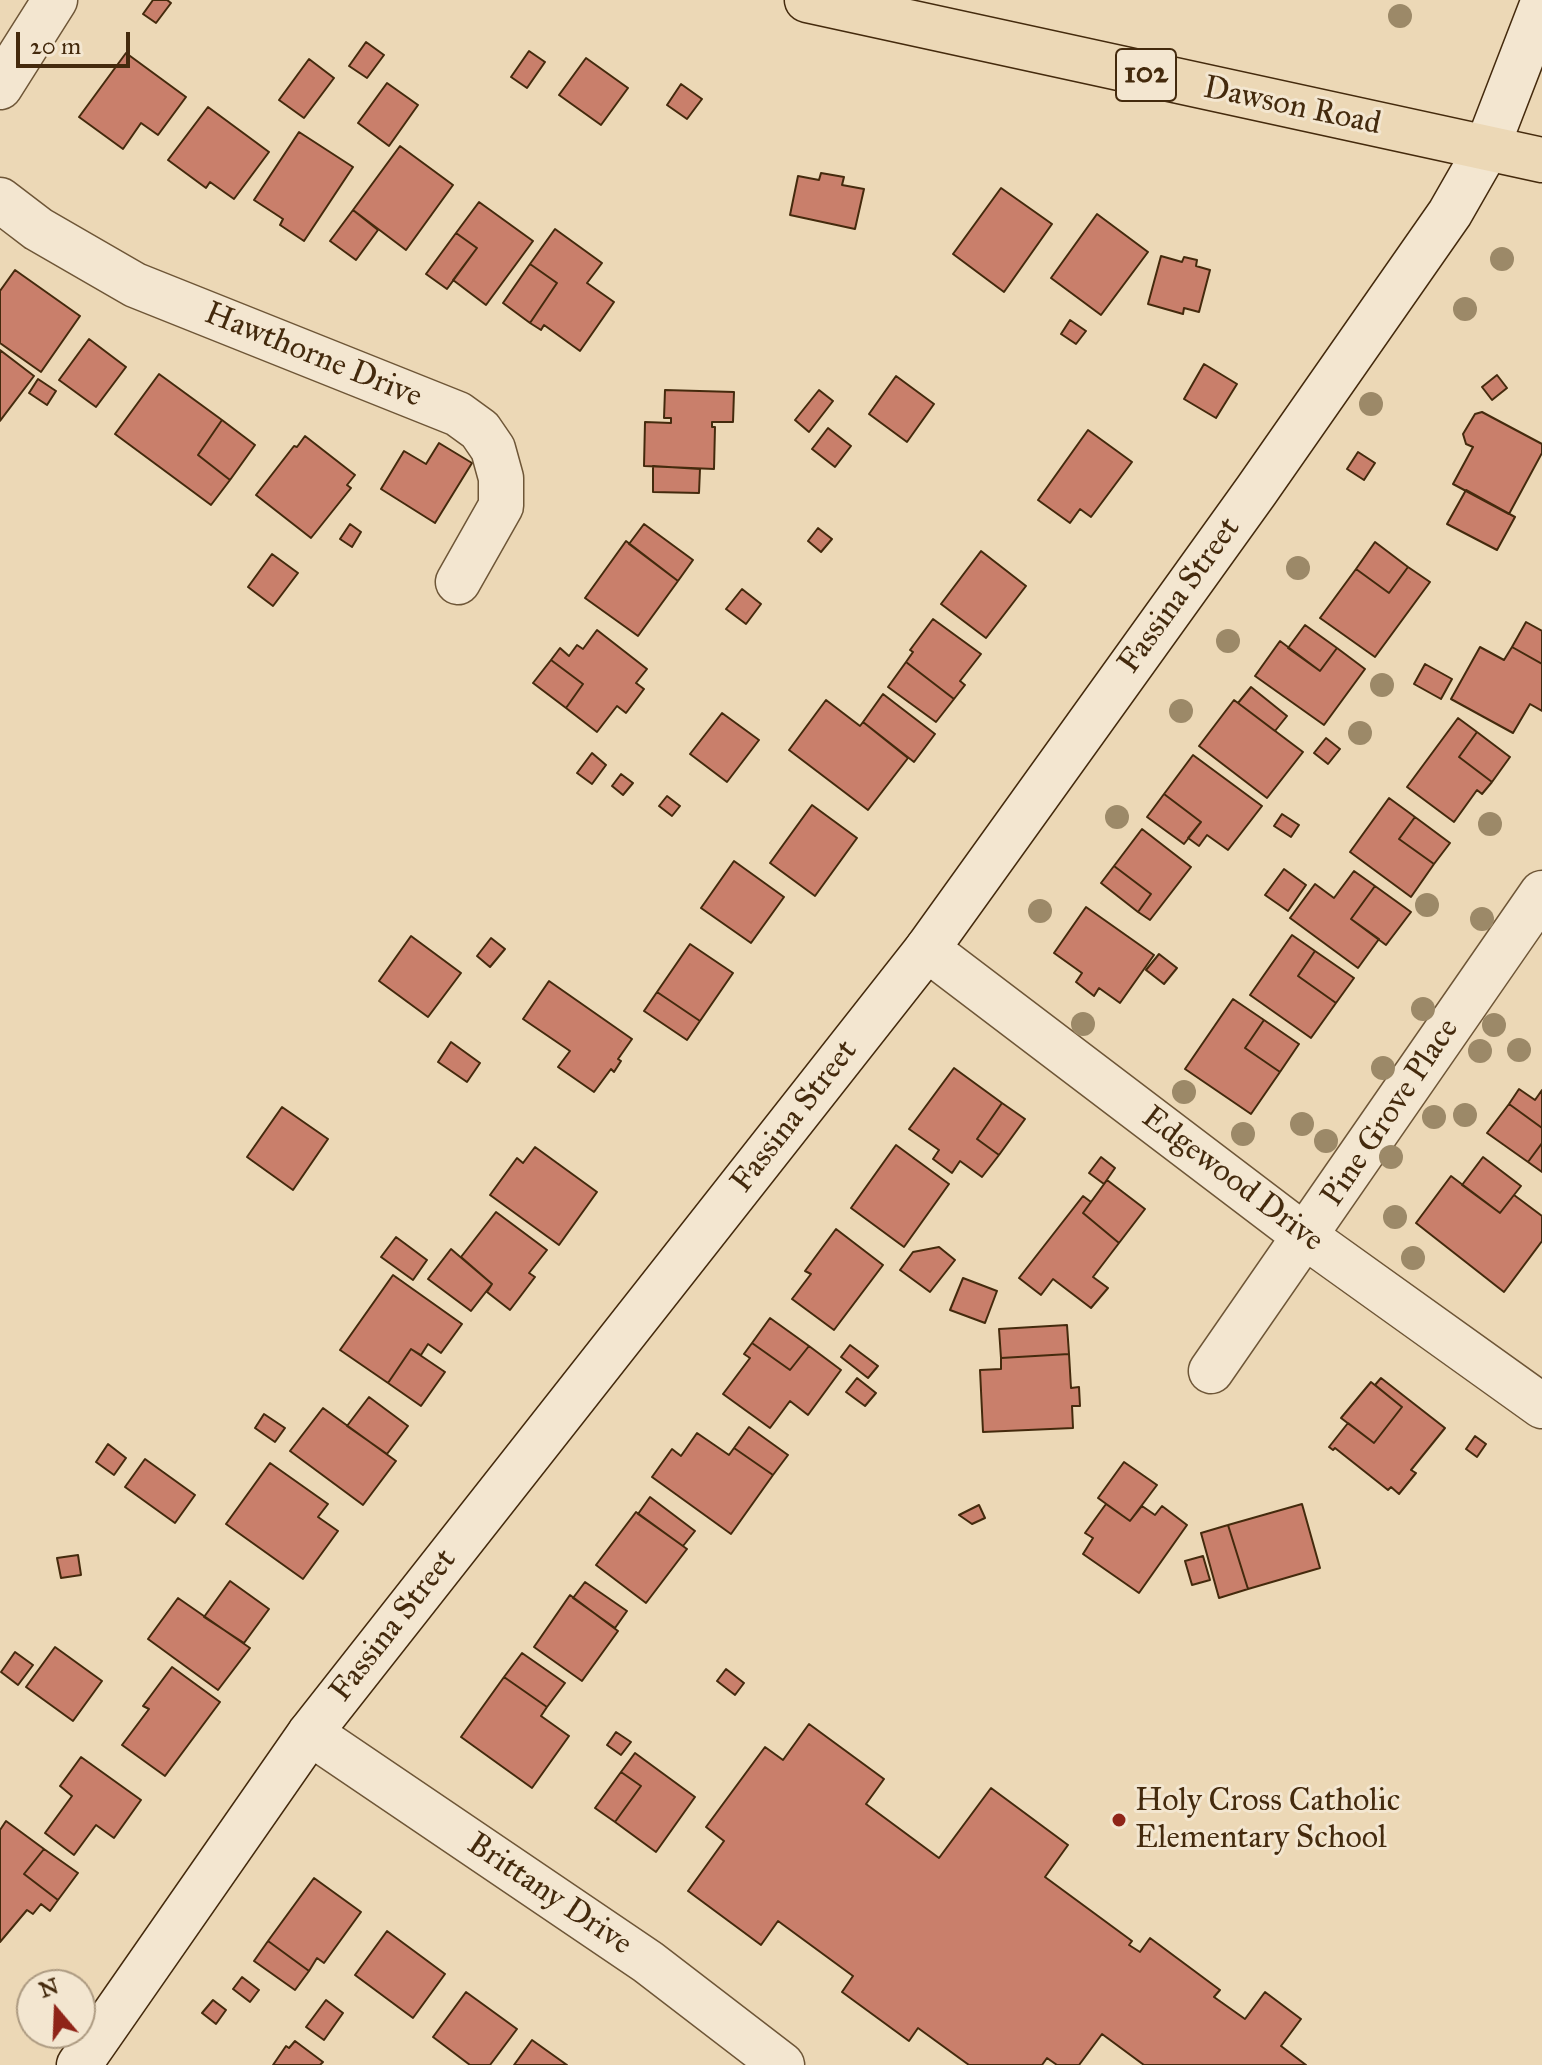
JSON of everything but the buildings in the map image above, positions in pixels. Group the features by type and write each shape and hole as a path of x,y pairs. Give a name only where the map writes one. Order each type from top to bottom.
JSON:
{"main road":[{"name":"Dawson Road","path":"807,0 1542,160"}],"street":[{"path":"0,87 55,0"},
{"name":"Fassina Street","path":"79,2065 310,1733 927,949 1256,491 1450,213 1486,150 1542,5"},
{"name":"Hawthorne Drive","path":"0,200 38,229 135,285 458,414 480,430 493,449 501,478 501,506 458,582"},
{"name":"Pine Grove Place","path":"1211,1371 1542,893"},
{"name":"Edgewood Drive","path":"927,949 1306,1237 1542,1406"},
{"name":"Brittany Drive","path":"310,1733 648,1962 782,2065"}],"place":[{"name":"Holy Cross Catholic Elementary School","path":"1119,1820"}]}
